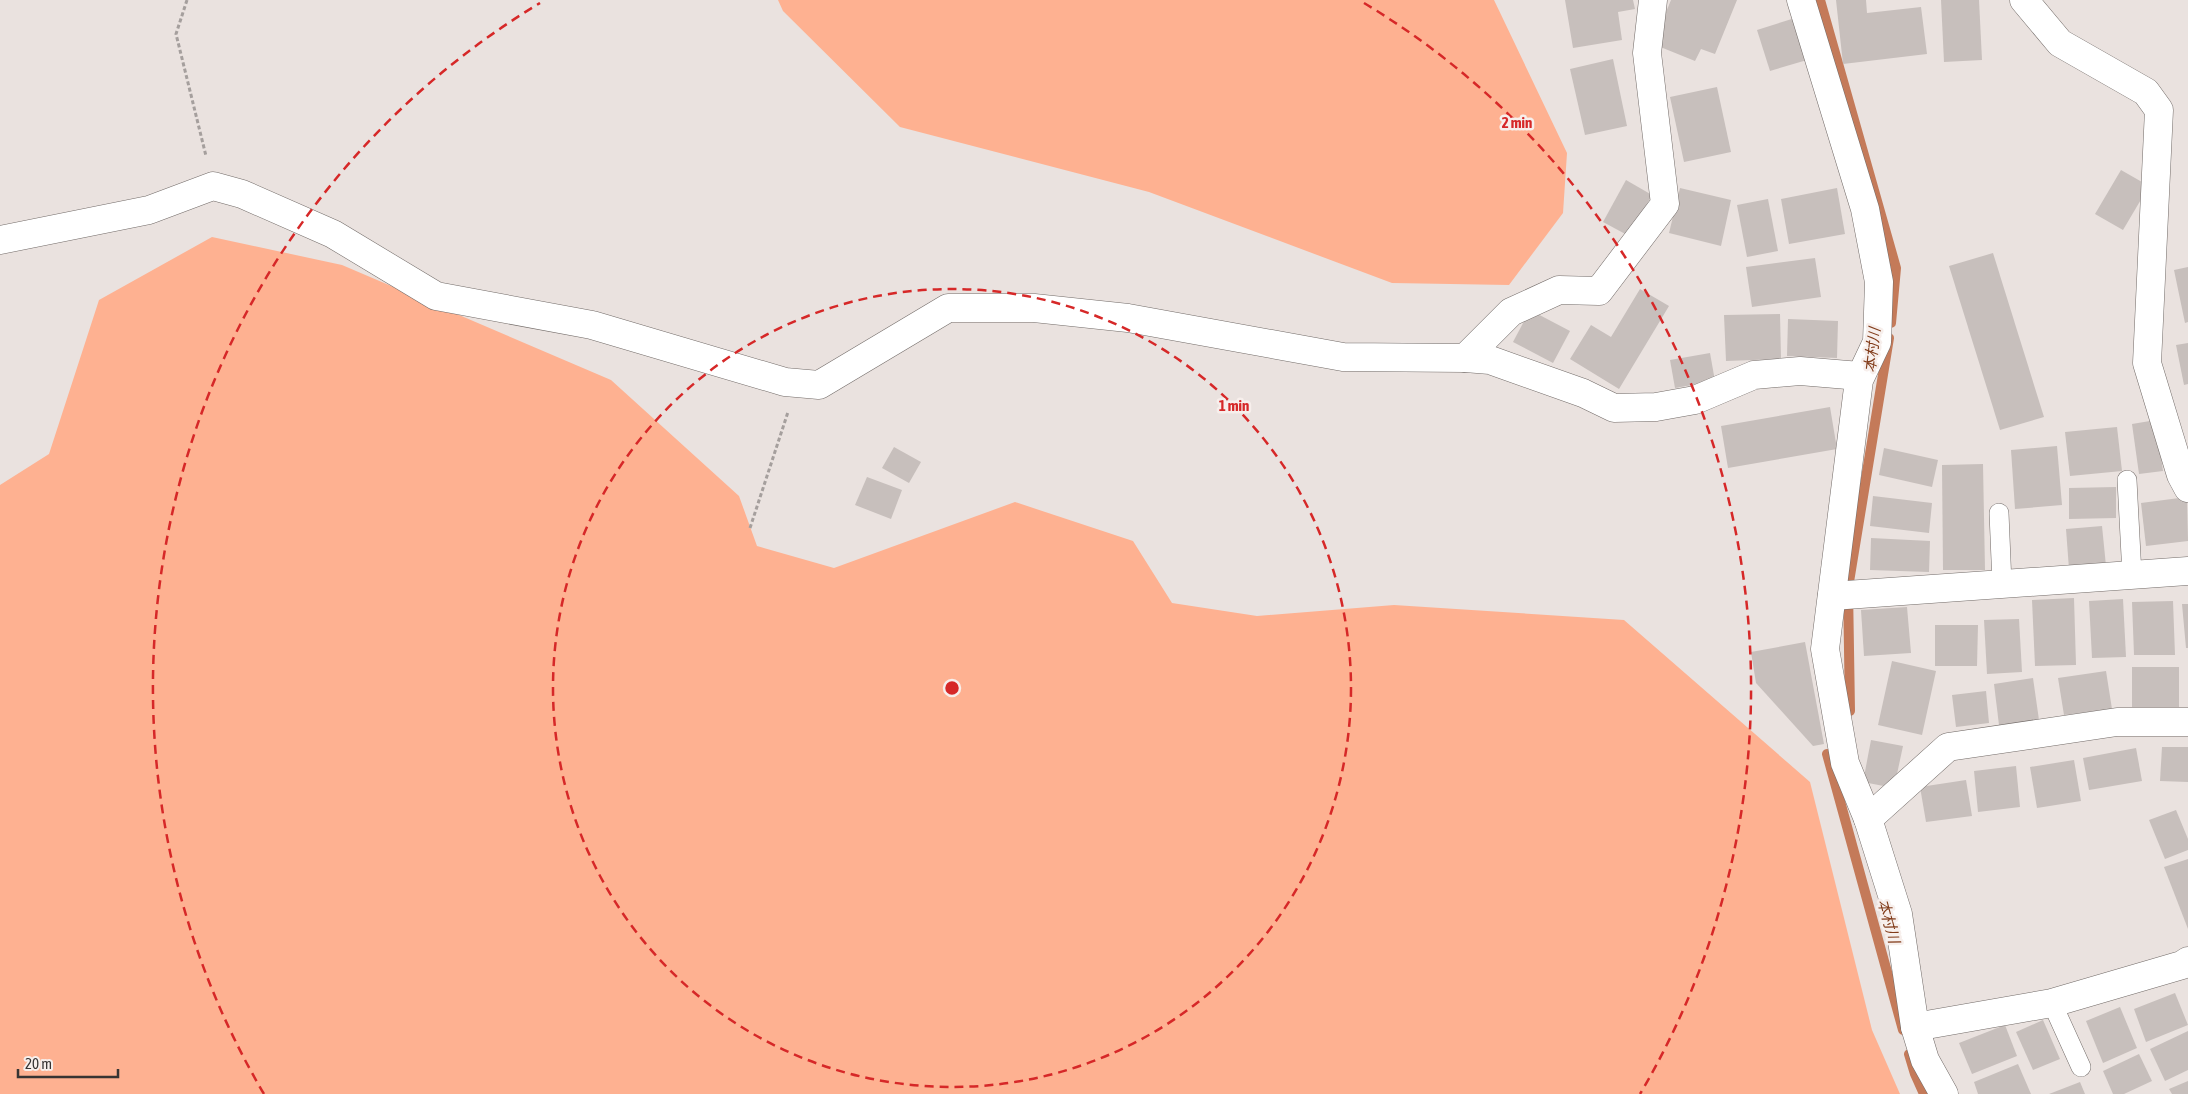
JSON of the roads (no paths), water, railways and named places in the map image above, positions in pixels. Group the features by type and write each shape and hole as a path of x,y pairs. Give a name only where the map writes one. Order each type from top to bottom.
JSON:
{"street":[{"path":"1465,358 1511,312 1559,290 1599,291 1665,204 1647,53 1653,0"},
{"path":"1801,0 1864,209 1879,282 1877,342 1860,376 1825,649 1845,763 1868,818 1898,914 1916,1027 1925,1060 1944,1094"},
{"path":"2024,0 2060,43 2146,92 2159,110 2147,363 2181,475 2188,488"},
{"path":"0,240 149,210 213,186 242,194 333,234 436,296 592,325 785,382 798,383 819,384 948,308 1034,308 1128,318 1343,357 1490,360 1583,393 1614,408 1656,407 1695,400 1754,375 1800,371 1860,376"},
{"path":"1833,596 2188,571"},
{"path":"1868,818 1948,747 2117,722 2188,722"},
{"path":"1916,1027 2052,1004 2186,968"}],"lane":[{"path":"2127,480 2132,575"},
{"path":"1999,513 2002,584"},
{"path":"2052,1004 2081,1066"}],"waterway":[{"name":"本村川","path":"1820,0 1896,268 1891,323"},
{"name":"本村川","path":"1850,711 1848,588 1889,338"},
{"name":"本村川","path":"1827,754 1903,1030"},
{"name":"本村川","path":"1909,1054 1924,1094"}]}
